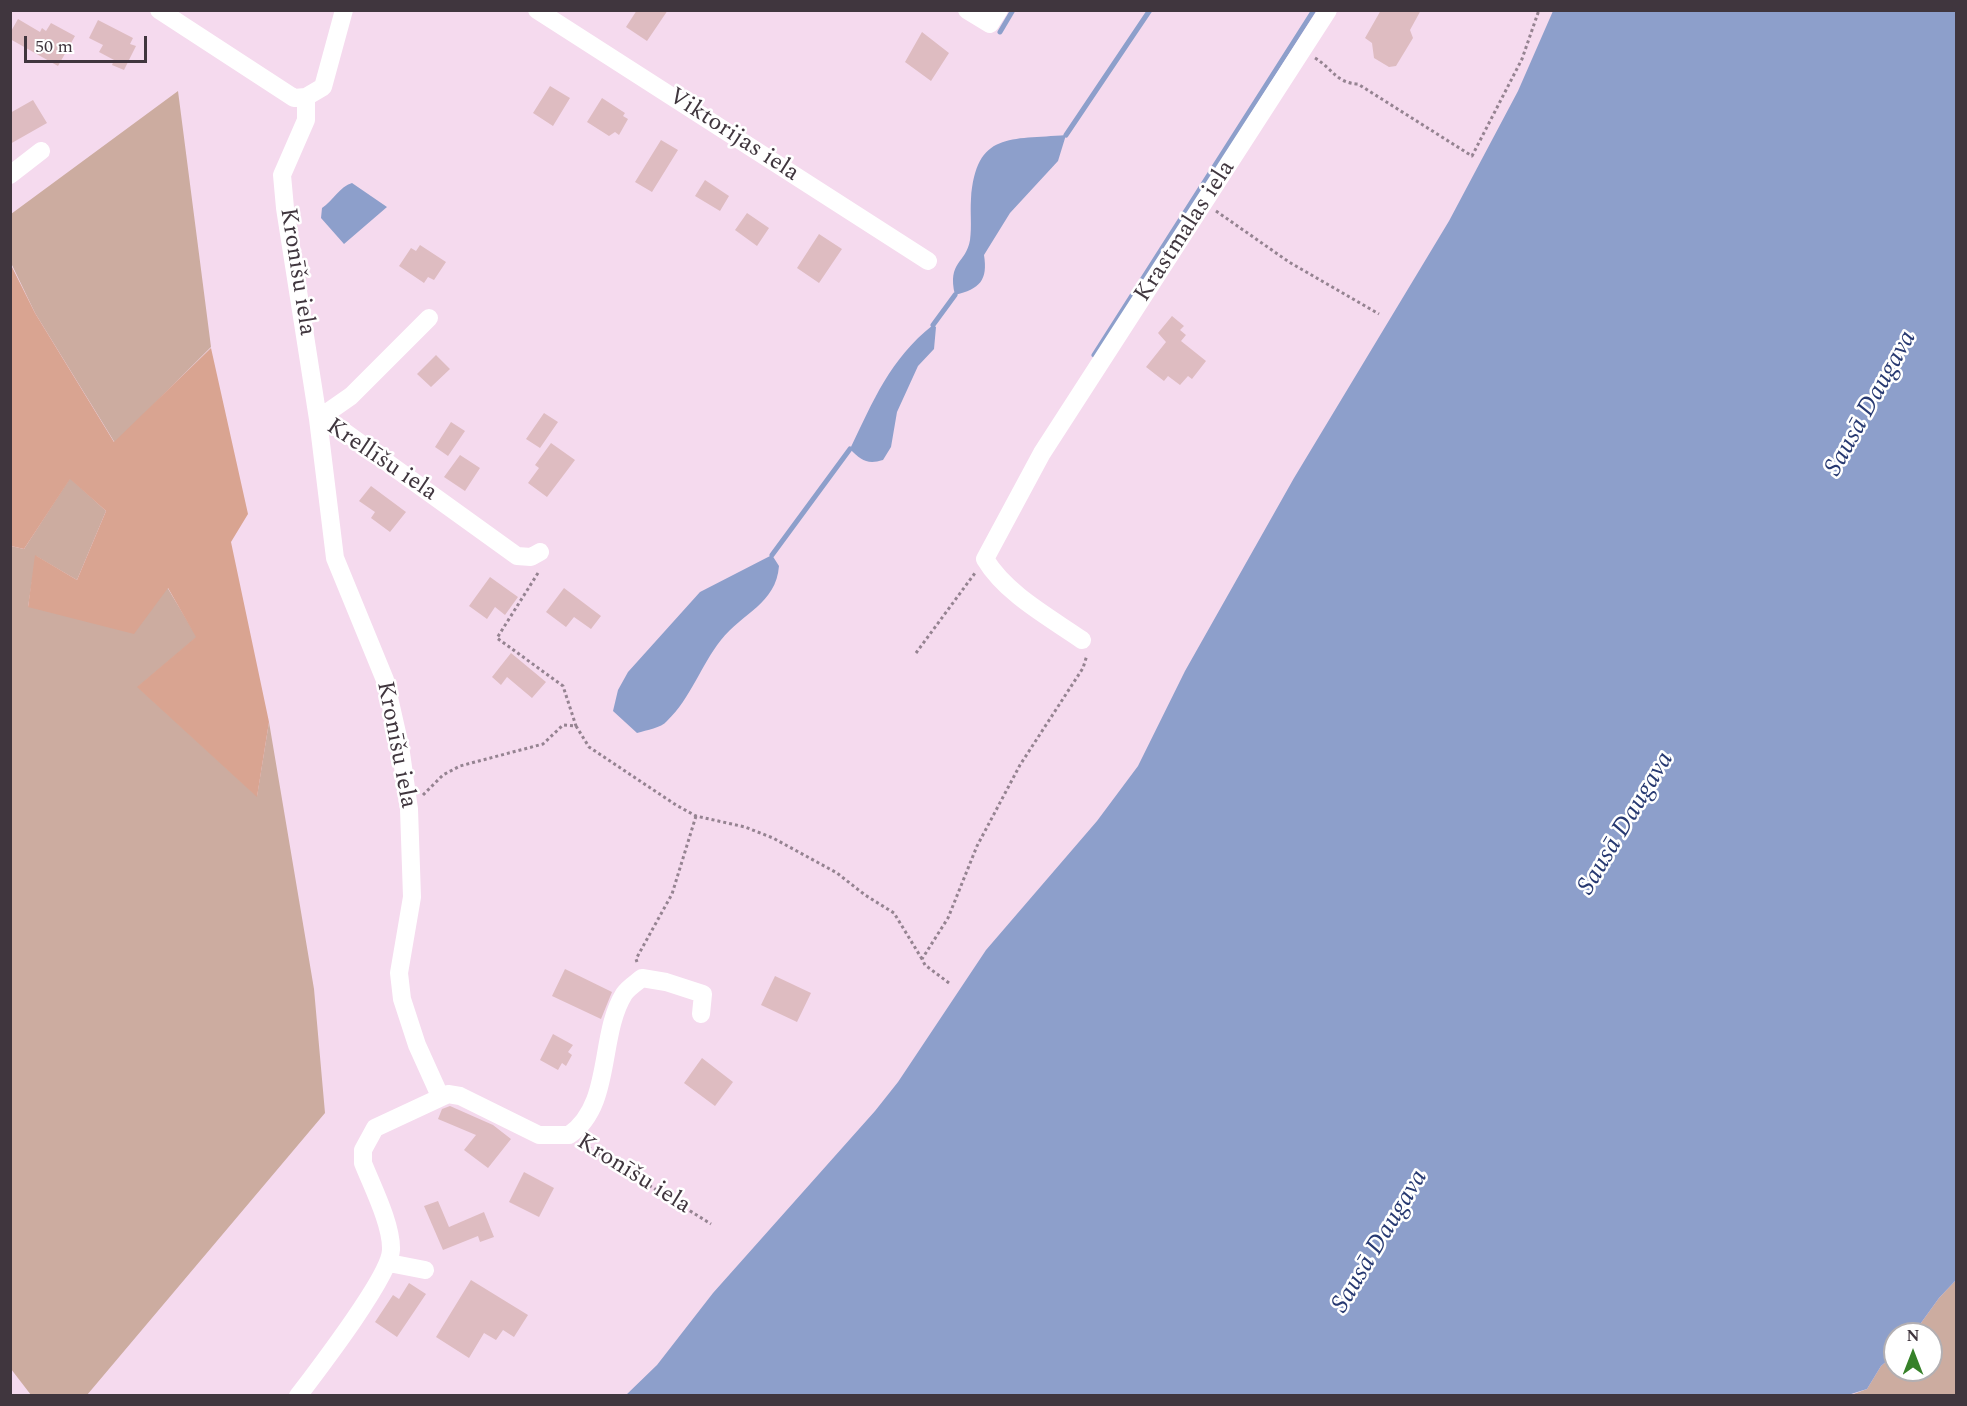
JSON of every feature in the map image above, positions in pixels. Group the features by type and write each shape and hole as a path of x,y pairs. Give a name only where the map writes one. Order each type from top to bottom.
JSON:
{"street":[{"path":"159,10 294,98 306,97 323,87 344,10"},
{"name":"Viktorijas iela","path":"537,10 928,261"},
{"path":"967,10 990,24 999,10"},
{"name":"Krastmalas iela","path":"984,559 1042,453 1328,10"},
{"name":"Kronīšu iela","path":"306,97 306,120 282,175 318,420 335,558 385,681 400,746 408,809 412,897 399,973 402,999 417,1045 440,1096 448,1094 460,1096 539,1136 569,1135"},
{"path":"10,175 41,151"},
{"name":"Krellīšu iela","path":"318,420 351,396 429,318"},
{"name":"Krellīšu iela","path":"318,420 342,430 517,556 531,557 540,552"},
{"path":"984,559 993,573 1018,595 1082,640"},
{"path":"569,1135 585,1120 593,1102 613,1019 625,992 642,978 703,994 701,1014"},
{"path":"298,1395 338,1343 389,1263 391,1237 363,1163 363,1150 375,1128 440,1096"},
{"path":"389,1263 425,1269"}],"path":[{"path":"1303,50 1326,64 1330,74 1345,84 1358,84 1472,156 1522,59 1539,10"},
{"path":"1204,203 1289,262 1379,314"},
{"path":"916,653 984,559"},
{"path":"538,573 497,638 563,686 576,726 589,747 696,816 745,827 773,838 837,873 865,895 894,913 925,965 949,983"},
{"path":"922,959 948,918 977,846 1020,765 1083,668 1087,657 1087,647 1082,640"},
{"path":"408,809 443,775 460,766 543,744 563,725 576,726"},
{"path":"642,978 636,959 672,894 696,816"},
{"name":"Kronīšu iela","path":"569,1135 711,1224"}],"shaded area":[{"path":"178,91 211,347 115,443 35,313 11,263 11,214"},
{"path":"10,263 35,313 114,442 211,348 248,514 231,542 269,722 257,797 137,687 196,637 168,588 134,634 28,607 35,555 77,580 106,511 70,479 24,549 11,546"},
{"path":"70,478 106,511 77,580 36,556 28,607 167,587 197,637 138,687 257,796 269,722 314,989 325,1113 87,1395 31,1395 11,1369 11,546 24,549"},
{"path":"1956,1280 1956,1395 1848,1396 1867,1389 1883,1364 1883,1382 1943,1382 1943,1322 1922,1322"}],"water":[{"name":"Sausā Daugava","path":"1553,11 1956,11 1956,1280 1922,1322 1883,1322 1883,1364 1867,1389 1848,1395 626,1395 657,1365 713,1293 875,1111 898,1082 986,950 1097,821 1138,766 1185,671 1294,478 1449,221 1518,91"},
{"path":"1066,135 1058,161 1010,213 984,255 985,271 980,282 971,290 955,295 953,275 970,240 971,199 974,177 980,161 988,150 999,143"},
{"path":"352,183 387,207 344,244 321,218 322,208 344,187"},
{"path":"933,325 936,327 934,349 918,366 897,412 891,447 883,460 865,461 850,449 867,414 884,382 905,352"},
{"path":"772,555 779,566 772,590 721,640 683,702 667,721 658,727 637,733 613,711 618,690 628,672 700,592"}],"building":[{"path":"637,10 668,10 647,41 626,27"},
{"path":"1381,10 1421,10 1410,30 1413,38 1396,66 1389,67 1374,58 1372,43 1365,38"},
{"path":"18,19 40,32 42,28 46,31 51,23 75,36 58,66 10,39 10,33"},
{"path":"98,20 133,38 130,44 136,46 124,70 112,65 114,60 99,52 103,45 89,38"},
{"path":"922,32 949,53 931,81 905,62"},
{"path":"550,86 570,98 553,126 533,113"},
{"path":"602,98 625,113 623,116 628,119 619,135 615,132 609,136 587,122"},
{"path":"33,100 47,123 10,144 10,113"},
{"path":"661,140 678,150 652,192 635,182"},
{"path":"705,180 729,196 720,211 695,196"},
{"path":"747,213 769,228 757,246 735,230"},
{"path":"819,234 842,249 819,283 797,268"},
{"path":"420,245 446,262 434,280 428,277 424,283 399,266 411,248 416,251"},
{"path":"1172,316 1184,326 1180,330 1186,335 1181,341 1206,361 1192,379 1188,376 1180,385 1168,376 1164,381 1146,367 1166,342 1158,333"},
{"path":"436,355 450,369 431,387 417,374"},
{"path":"544,413 558,422 540,448 526,439"},
{"path":"451,422 465,431 448,456 435,447"},
{"path":"551,443 575,460 547,497 528,483 539,468 535,465"},
{"path":"460,455 480,468 465,491 444,477"},
{"path":"371,486 406,512 390,532 371,518 375,512 359,501"},
{"path":"490,577 518,597 505,615 495,607 487,619 469,606"},
{"path":"564,588 601,616 591,629 574,617 566,627 546,612"},
{"path":"511,653 546,682 532,698 507,677 501,685 492,677"},
{"path":"565,969 612,992 601,1019 552,996"},
{"path":"775,976 811,993 797,1022 761,1005"},
{"path":"553,1034 573,1045 568,1052 572,1055 566,1066 562,1063 558,1070 540,1060"},
{"path":"702,1058 733,1082 715,1106 684,1083"},
{"path":"450,1106 493,1125 511,1139 488,1168 464,1150 476,1135 438,1119 442,1109"},
{"path":"524,1172 554,1188 539,1217 509,1202"},
{"path":"438,1201 449,1227 484,1212 494,1237 480,1242 478,1236 443,1250 424,1206"},
{"path":"471,1280 528,1315 514,1337 503,1330 496,1340 484,1333 469,1358 436,1337"},
{"path":"409,1283 426,1294 397,1337 375,1322 393,1295 399,1299"}],"waterway":[{"path":"1000,32 1013,10"},
{"path":"1066,135 1150,10"},
{"path":"1094,355 1314,10"},
{"path":"933,325 955,295"},
{"path":"772,555 850,449"}]}
